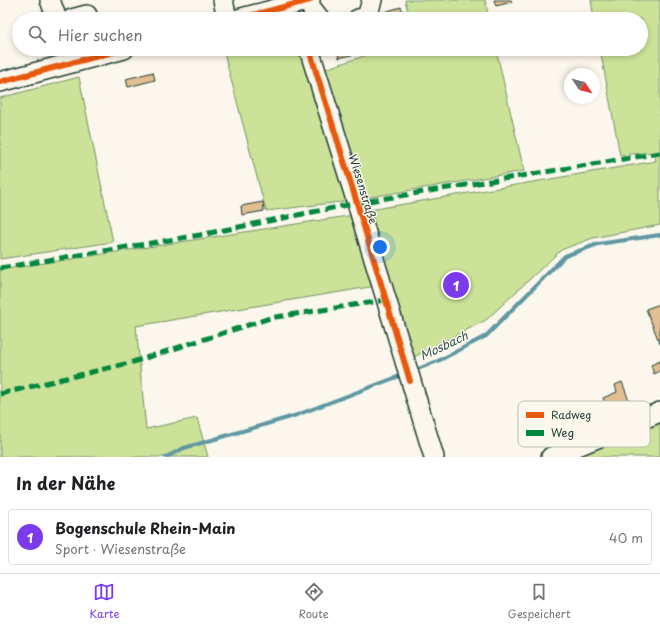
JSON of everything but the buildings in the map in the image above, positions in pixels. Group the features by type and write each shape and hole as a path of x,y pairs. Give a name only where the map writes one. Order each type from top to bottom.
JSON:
{"street":[{"path":"50,0 54,12"},
{"path":"223,0 226,12"},
{"path":"368,12 372,0"},
{"path":"273,12 303,6"},
{"path":"0,82 85,56"},
{"name":"Wiesenstraße","path":"311,56 434,457"},
{"path":"650,416 660,412"},
{"path":"550,457 574,447"}],"green space":[{"path":"405,0 485,0 488,12 408,12"},
{"path":"591,0 660,0 660,225 593,238 561,250 486,320 410,359 369,210 656,161 654,152 620,155 601,56 648,56 648,12 593,12"},
{"path":"225,56 306,56 349,201 266,211"},
{"path":"364,56 498,56 524,171 359,199 319,71"},
{"path":"79,77 113,242 0,259 0,98"},
{"path":"354,215 376,286 136,326 146,429 197,418 208,457 0,457 0,270"},
{"path":"660,417 660,457 560,457 585,447 650,447 650,421"}],"waterway":[{"name":"Mosbach","path":"413,371 440,360 486,336 565,256 598,244 660,235"},
{"name":"Mosbach","path":"166,457 184,448 294,416 405,374"}],"marked path":[{"path":"0,268 200,235 357,203 660,153"},
{"path":"0,394 133,362 270,318 386,300"}],"cycle path":[{"path":"265,12 310,0"},
{"path":"0,82 98,56"},
{"path":"311,56 410,381"}],"place":[{"name":"Bogenschule Rhein-Main","path":"456,285"}]}
